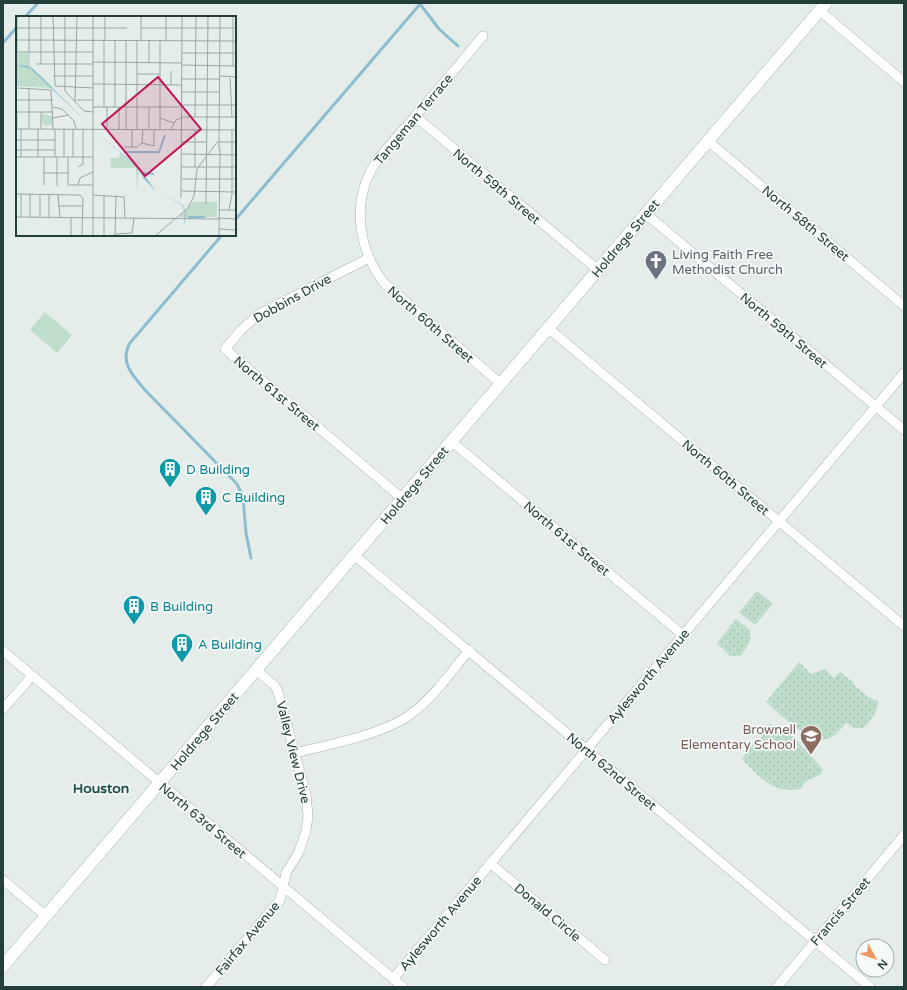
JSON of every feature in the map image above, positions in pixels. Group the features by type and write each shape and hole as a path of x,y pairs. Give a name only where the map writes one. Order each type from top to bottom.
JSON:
{"main road":[{"name":"Holdrege Street","path":"3,966 822,7"}],"street":[{"path":"822,7 904,82"},
{"name":"Tangeman Terrace","path":"369,258 361,233 360,218 362,199 366,185 380,157 483,36"},
{"name":"North 59th Street","path":"415,116 598,270"},
{"name":"North 58th Street","path":"708,141 904,306"},
{"name":"North 59th Street","path":"646,214 904,430"},
{"name":"Dobbins Drive","path":"225,349 241,330 259,314 369,258"},
{"name":"North 60th Street","path":"369,258 380,277 395,294 501,384"},
{"name":"North 60th Street","path":"548,328 904,626"},
{"name":"North 61st Street","path":"225,349 403,499"},
{"name":"Aylesworth Avenue","path":"393,978 904,373"},
{"name":"North 61st Street","path":"451,441 683,635"},
{"name":"North 62nd Street","path":"354,555 870,987"},
{"path":"295,753 381,730 397,723 426,701 469,650"},
{"name":"North 63rd Street","path":"3,652 403,987"},
{"name":"Valley View Drive","path":"256,670 277,690 306,794 308,822 303,842 286,873 283,887"},
{"path":"3,709 32,676"},
{"name":"Francis Street","path":"777,987 904,836"},
{"name":"Donald Circle","path":"490,864 605,960"},
{"path":"3,880 46,916"},
{"name":"Fairfax Avenue","path":"206,987 280,900 283,887"}],"green space":[{"path":"45,312 72,335 57,353 30,330"},
{"path":"757,591 773,604 755,625 739,612"},
{"path":"736,619 750,630 750,641 740,656 730,656 717,643"},
{"path":"799,662 811,674 825,669 834,678 840,672 868,697 878,701 874,716 863,728 855,728 846,723 838,732 827,739 812,737 803,732 766,702"},
{"path":"769,724 782,727 787,730 821,767 823,771 820,775 806,781 800,789 782,789 767,783 742,759 756,740 759,742 762,737 760,735"}],"waterway":[{"path":"26,16 38,3"},
{"path":"236,219 421,3"},
{"path":"420,4 439,29 458,46"},
{"path":"3,43 16,28"},
{"path":"221,236 130,343 126,356 127,363 132,374 145,390 237,484 243,497 246,533 251,558"}],"place":[{"name":"Living Faith Free Methodist Church","path":"656,280"},
{"name":"D Building","path":"170,488"},
{"name":"C Building","path":"206,516"},
{"name":"B Building","path":"134,626"},
{"name":"A Building","path":"182,664"},
{"name":"Brownell Elementary School","path":"811,756"}],"district":[{"name":"Houston","path":"101,788"}]}
